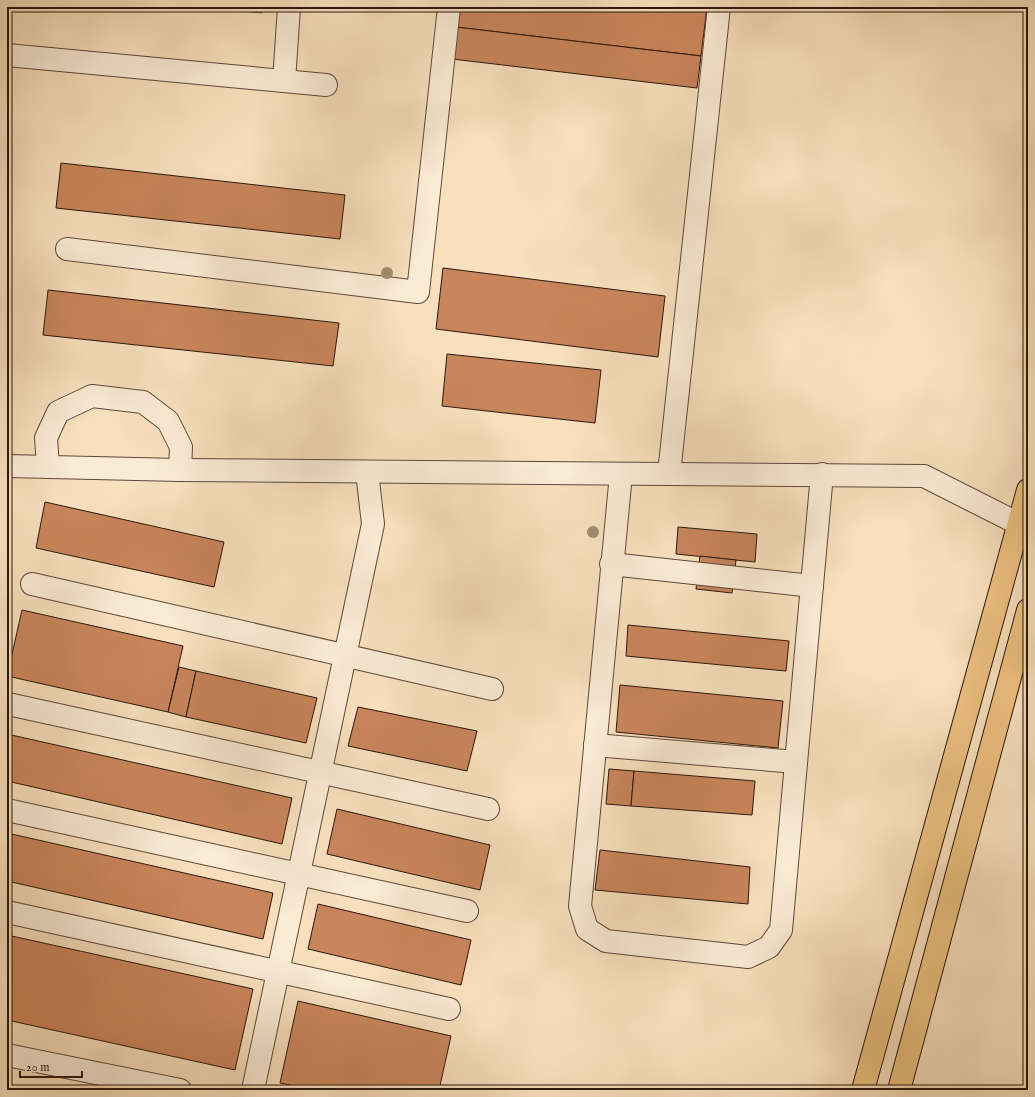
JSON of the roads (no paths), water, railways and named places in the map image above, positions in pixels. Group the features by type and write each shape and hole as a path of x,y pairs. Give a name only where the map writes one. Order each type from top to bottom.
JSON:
{"highway":[{"path":"863,1090 1028,490"},
{"path":"899,1090 1028,610"}],"lane":[{"path":"284,82 289,7"},
{"path":"67,250 418,292 449,7"},
{"path":"669,474 719,7"},
{"path":"7,55 326,85"},
{"path":"48,467 46,438 58,412 92,396 143,402 168,421 181,447 180,470"},
{"path":"7,466 180,470 924,476 1019,524"},
{"path":"253,1090 373,524 367,472"},
{"path":"621,474 611,564 580,906 587,929 606,941 748,957 770,947 781,930 822,474"},
{"path":"611,564 812,586"},
{"path":"32,584 492,688"},
{"path":"8,704 488,809"},
{"path":"595,745 796,762"},
{"path":"7,810 467,911"},
{"path":"7,912 449,1009"},
{"path":"7,1055 180,1090"}],"water":[{"path":"196,7 263,7 262,13"}]}
